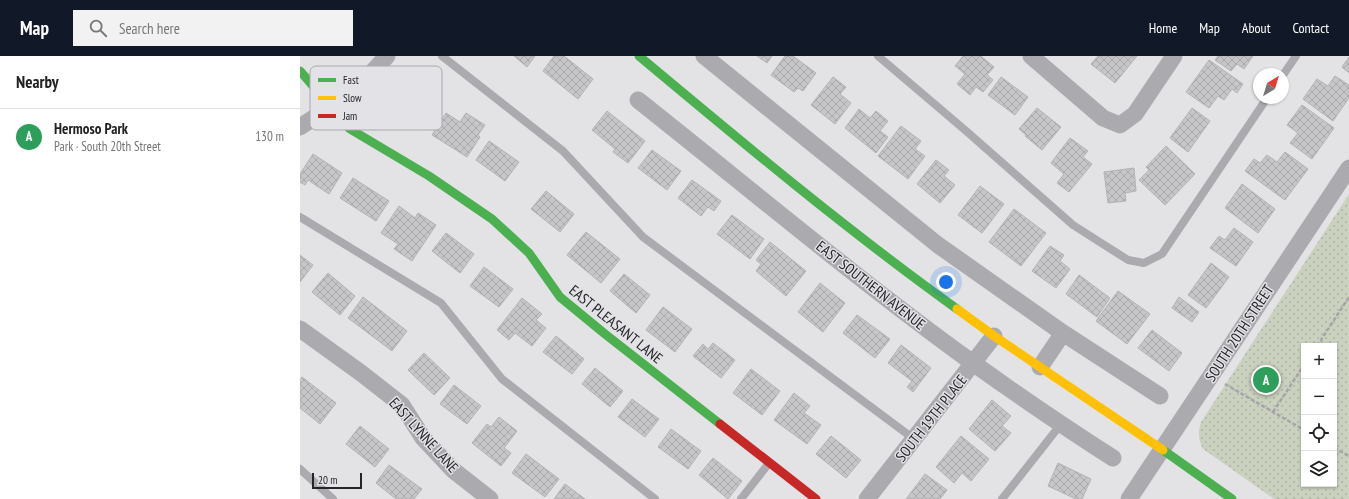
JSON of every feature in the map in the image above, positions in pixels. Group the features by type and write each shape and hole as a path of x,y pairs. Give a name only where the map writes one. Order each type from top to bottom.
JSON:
{"main road":[{"path":"639,56 740,140 904,271 994,336 1163,450 1232,499"},
{"name":"EAST PLEASANT LANE","path":"300,71 310,82"},
{"name":"EAST PLEASANT LANE","path":"352,130 429,176 492,220 529,253 560,297 816,499"}],"street":[{"path":"378,66 387,56"},
{"path":"704,56 938,245 1063,333 1160,396"},
{"path":"1031,56 1103,118 1120,125 1135,114 1174,56"},
{"name":"EAST SOUTHERN AVENUE","path":"638,100 877,291 973,363 1113,458"},
{"path":"300,127 310,120"},
{"name":"SOUTH 20TH STREET","path":"1129,499 1349,168"},
{"name":"EAST LYNNE LANE","path":"300,329 361,373 402,406 422,438 453,470 490,499"},
{"path":"1040,367 1063,333"},
{"name":"SOUTH 19TH PLACE","path":"867,499 994,336"}],"lane":[{"path":"442,56 563,151 643,237 914,439"},
{"path":"878,56 1073,225 1128,260 1144,263 1162,254 1264,104"},
{"path":"1288,68 1296,56"},
{"path":"300,217 441,303 502,378 655,499"},
{"path":"1002,499 1061,424"},
{"path":"741,499 769,463"},
{"path":"300,469 333,499"}],"path":[{"path":"1319,343 1349,297"},
{"path":"1273,412 1301,370"},
{"path":"1212,376 1301,428"},
{"path":"1337,450 1349,456"}],"green space":[{"path":"1349,194 1349,499 1274,499 1203,449 1200,442 1199,429 1201,422"}],"building":[{"path":"514,56 535,56 527,67"},
{"path":"554,56 564,56 593,79 578,99 543,71"},
{"path":"757,56 772,56 767,63"},
{"path":"785,56 793,56 816,73 803,91 798,88 794,92 771,75"},
{"path":"963,56 981,56 994,67 987,75 993,80 983,92 976,87 970,95 957,84 965,74 955,66"},
{"path":"1098,56 1137,56 1115,83 1091,64"},
{"path":"1218,56 1253,56 1244,69 1237,64 1231,71 1215,60"},
{"path":"1349,57 1349,73 1342,67"},
{"path":"1209,60 1243,84 1237,93 1232,89 1224,100 1218,96 1209,108 1186,92"},
{"path":"1335,76 1349,85 1349,98 1333,121 1303,99 1317,79 1328,86"},
{"path":"833,77 846,87 840,94 851,103 835,124 811,105"},
{"path":"1001,77 1028,97 1015,115 988,95"},
{"path":"1302,105 1334,128 1312,159 1290,143 1298,133 1287,125"},
{"path":"1037,108 1061,127 1042,150 1019,129"},
{"path":"1192,108 1210,121 1188,152 1170,138"},
{"path":"859,109 870,118 876,111 888,121 880,131 888,137 876,153 845,128"},
{"path":"607,111 645,141 628,163 613,152 615,149 592,130"},
{"path":"446,113 460,122 466,113 485,125 478,135 480,137 467,157 432,135 435,130 442,130 442,119"},
{"path":"901,126 921,141 915,149 925,156 908,179 878,156"},
{"path":"1070,138 1088,151 1083,157 1092,164 1069,192 1057,183 1064,174 1051,163"},
{"path":"489,141 519,162 505,181 476,160"},
{"path":"1166,146 1195,174 1165,205 1139,180 1149,170 1146,167"},
{"path":"652,150 681,171 667,190 638,168"},
{"path":"1285,152 1308,169 1285,200 1245,171 1254,159 1260,163 1267,155 1277,162"},
{"path":"313,154 342,173 329,194 308,180 305,185 300,182 300,174"},
{"path":"936,160 949,170 944,176 955,185 940,203 917,184"},
{"path":"1134,168 1136,191 1125,193 1126,201 1108,203 1104,172"},
{"path":"353,178 389,201 376,221 340,198"},
{"path":"692,180 721,201 714,211 708,207 701,216 678,198"},
{"path":"1242,184 1275,209 1258,233 1225,208"},
{"path":"980,186 1004,204 982,233 958,215"},
{"path":"546,191 574,214 560,232 531,209"},
{"path":"399,206 415,218 418,213 436,225 412,261 394,249 398,244 381,233"},
{"path":"1014,209 1046,233 1021,266 989,242"},
{"path":"732,215 764,239 750,259 717,234"},
{"path":"1234,228 1253,242 1236,266 1210,248 1219,236 1225,240"},
{"path":"586,232 620,259 601,283 567,255"},
{"path":"446,233 474,254 460,273 432,251"},
{"path":"770,242 806,271 786,296 756,271 761,264 756,260"},
{"path":"1050,246 1064,255 1060,261 1070,269 1056,288 1032,271"},
{"path":"300,255 313,265 300,282"},
{"path":"1211,263 1229,277 1206,308 1188,295"},
{"path":"484,267 513,289 499,307 470,286"},
{"path":"328,273 355,296 340,315 312,292"},
{"path":"624,274 650,295 636,313 610,291"},
{"path":"1079,275 1110,298 1097,317 1066,294"},
{"path":"820,283 845,303 823,332 798,312"},
{"path":"1118,291 1150,314 1127,344 1096,321"},
{"path":"363,297 407,331 392,351 348,318"},
{"path":"1179,297 1199,312 1192,322 1172,308"},
{"path":"522,298 542,314 536,320 546,328 532,346 515,333 509,340 497,330"},
{"path":"663,307 692,329 675,352 646,330"},
{"path":"857,315 890,339 875,358 843,333"},
{"path":"1152,330 1182,353 1169,371 1138,348"},
{"path":"556,336 584,359 572,374 543,352"},
{"path":"713,343 735,360 721,378 693,356 703,344 708,349"},
{"path":"901,345 931,368 913,392 907,387 912,381 888,363"},
{"path":"424,353 450,378 434,395 408,370"},
{"path":"595,368 623,391 610,407 582,384"},
{"path":"751,369 780,391 762,415 733,393"},
{"path":"302,377 336,403 320,424 300,408 300,380"},
{"path":"454,385 481,406 467,424 440,404"},
{"path":"794,393 810,406 804,413 821,425 807,444 774,420"},
{"path":"632,399 659,419 645,437 618,417"},
{"path":"992,400 1011,416 1002,426 1011,433 995,451 969,429"},
{"path":"499,417 517,431 504,448 511,453 501,466 472,443 487,424 491,427"},
{"path":"360,426 389,449 375,467 346,444"},
{"path":"671,429 701,451 688,469 658,447"},
{"path":"831,436 861,460 846,478 816,454"},
{"path":"961,436 989,459 971,481 962,473 954,483 936,467"},
{"path":"526,454 559,479 545,497 512,473"},
{"path":"713,458 742,481 728,499 699,475"},
{"path":"1058,463 1091,479 1082,499 1076,499 1048,486"},
{"path":"389,465 422,489 414,499 396,499 376,483"},
{"path":"925,474 947,490 940,499 906,499"},
{"path":"565,484 585,499 554,499"}],"traffic: fast":[{"path":"639,56 835,217 957,309"},
{"path":"300,71 310,82"},
{"path":"352,130 429,176 492,219 529,253 560,297 720,424"},
{"path":"1163,450 1232,499"}],"traffic: slow":[{"path":"957,309 994,336 1163,450"}],"traffic: jam":[{"path":"720,424 816,499"}],"place":[{"name":"Hermoso Park","path":"1266,380"}]}
